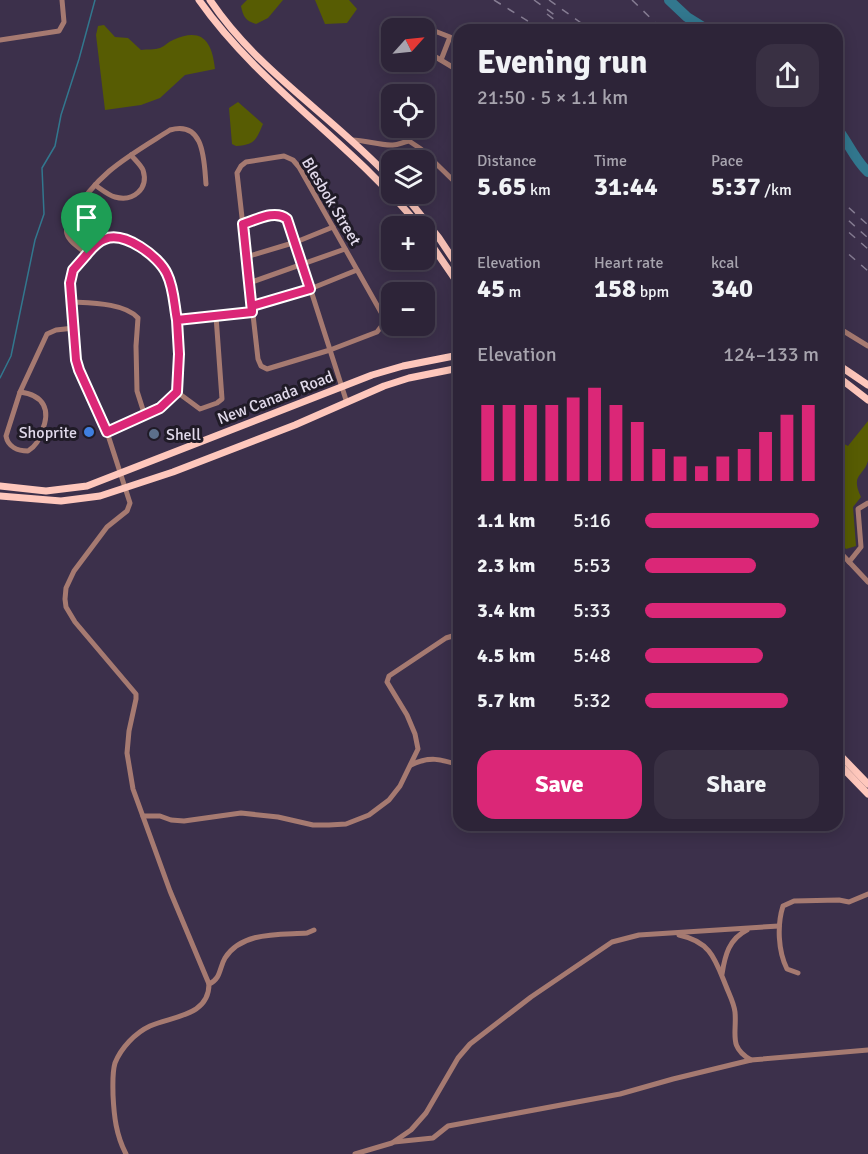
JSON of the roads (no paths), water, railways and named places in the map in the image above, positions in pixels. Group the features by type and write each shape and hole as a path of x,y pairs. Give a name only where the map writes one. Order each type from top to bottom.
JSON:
{"main road":[{"path":"199,0 231,41 252,63 385,186 410,216"},
{"path":"210,0 239,38 267,66 352,140 381,169"},
{"path":"412,204 453,259"},
{"path":"435,250 453,276"},
{"name":"New Canada Road","path":"0,486 23,490 56,491 87,486 340,387 403,366 453,356"},
{"path":"843,368 868,385"},
{"name":"New Canada Road","path":"0,496 21,500 67,501 93,498 173,472 393,383 453,369"},
{"path":"843,381 868,400"},
{"path":"843,758 868,784"},
{"path":"843,768 868,794"}],"street":[{"path":"0,40 60,31 64,22 62,0"},
{"path":"435,31 450,37 441,60"},
{"path":"435,56 453,67"},
{"path":"87,254 68,237 66,228 75,211 107,171 170,130 178,128 188,130 199,141 204,159 206,184"},
{"path":"352,140 363,140 387,146 409,141 421,149 453,180"},
{"path":"94,185 113,197 128,199 137,195 143,185 144,176 140,165 131,155"},
{"name":"Blesbok Street","path":"290,157 299,167 333,227 384,317 384,325 379,331 330,350 267,369 261,366 258,359 238,186 239,168 246,162 290,157"},
{"path":"243,224 271,215 283,215 289,222 347,403"},
{"path":"246,256 296,242 333,227"},
{"path":"107,432 166,404 177,392 179,354 177,320 168,275 156,258 140,247 115,237 100,241 87,254 72,273 70,283 77,364 107,432 130,503 127,511 107,527 74,570 66,588 66,607 75,622 136,694 127,758 133,789 170,891 209,984 207,997 200,1007 144,1030 130,1041 116,1061 113,1079 114,1107 119,1140 126,1154"},
{"path":"249,283 345,249"},
{"path":"177,320 252,309 357,270"},
{"path":"72,302 100,303 129,312 138,318 137,391 144,416"},
{"path":"177,392 200,409 222,399 216,316"},
{"path":"20,392 31,393 44,405 47,413 37,444 28,451 10,446 6,436 20,392 47,334 56,330 74,328"},
{"path":"843,331 868,346"},
{"path":"849,562 861,547 858,509 868,503"},
{"path":"843,556 868,582"},
{"path":"143,816 160,816 184,821 241,813 278,817 313,825 346,825 369,815 389,800 400,786 418,749 407,715 387,682 389,676 446,638 453,636"},
{"path":"411,765 419,760 437,758 453,763"},
{"path":"798,973 787,969 784,963 779,926 783,906 789,902 840,900 849,902 868,894"},
{"path":"392,1143 411,1130 426,1113 458,1059 470,1044 587,957 612,942 639,935 779,926"},
{"path":"721,975 730,945 741,933 751,928"},
{"path":"209,984 218,979 226,957 242,942 254,937 307,933 314,930"},
{"path":"674,934 700,942 715,959 734,1006 737,1051 751,1060"},
{"path":"355,1154 392,1143 434,1138 448,1126 620,1094 673,1078 751,1060 868,1050"}],"waterway":[{"path":"0,378 11,356 35,240 44,214 42,168 55,146 61,115 95,0"},
{"path":"669,0 698,24"},
{"path":"843,137 868,172"}],"railway":[{"path":"494,0 532,24"},
{"path":"534,0 556,16"},
{"path":"549,0 583,24"},
{"path":"632,0 657,24"},
{"path":"547,14 560,24"},
{"path":"843,202 868,225"},
{"path":"843,215 868,238"},
{"path":"843,227 868,249"},
{"path":"843,249 868,271"}],"place":[{"name":"Shoprite","path":"89,432"},
{"name":"Shell","path":"154,434"}]}
